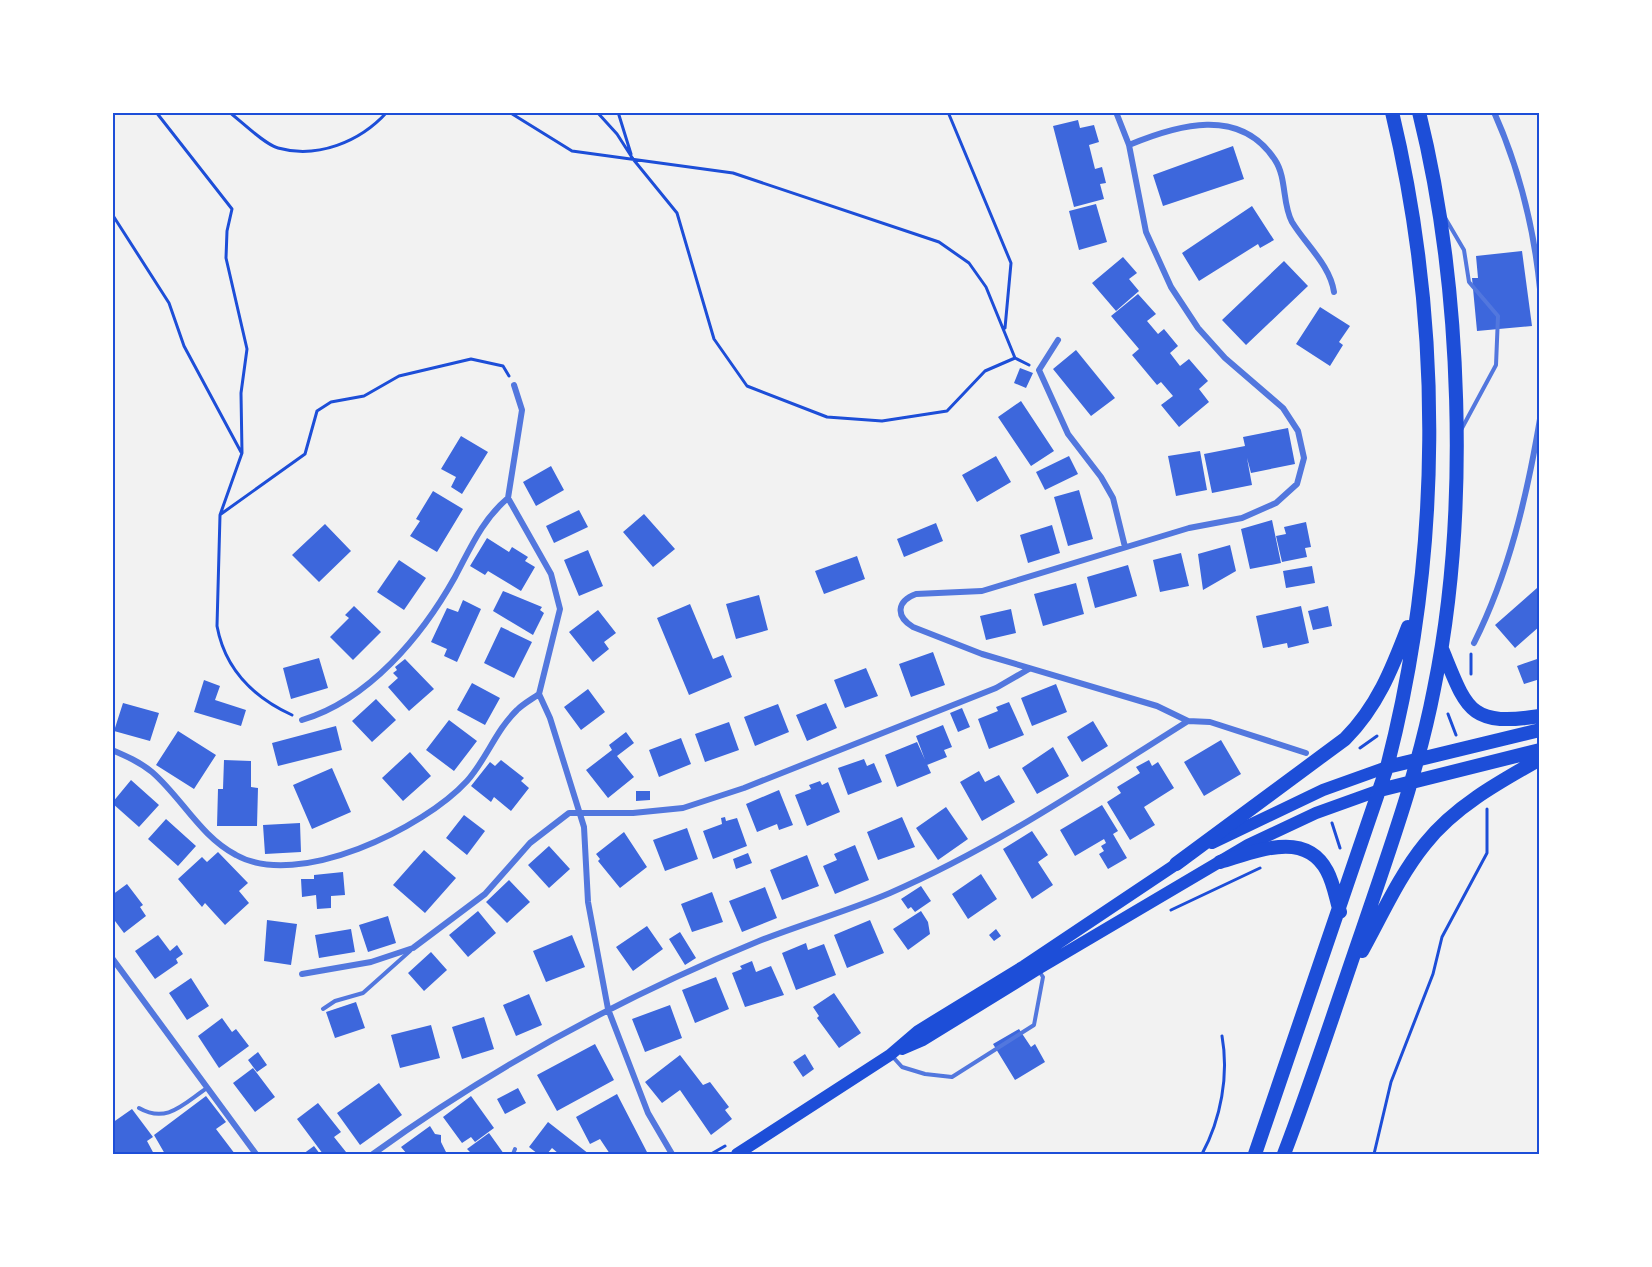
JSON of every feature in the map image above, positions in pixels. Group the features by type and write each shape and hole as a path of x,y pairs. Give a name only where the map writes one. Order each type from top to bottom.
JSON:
{"main road":[{"path":"1255,1155 1340,912 1387,767 1401,709 1417,606 1427,492 1427,357 1416,230 1392,112"},
{"path":"1284,1155 1418,759 1442,649 1453,542 1455,441 1451,334 1441,210 1419,112"},
{"path":"737,1155 890,1055 918,1031 1049,950 1176,864 1327,754 1359,725 1385,685 1417,606"},
{"path":"1442,649 1466,701 1479,713 1496,721 1539,716"},
{"path":"1176,864 1241,828 1292,804 1387,767 1539,730"},
{"path":"890,1055 923,1041 1038,969 1220,862 1283,828 1380,790 1539,750"},
{"path":"1342,987 1407,867 1426,842 1469,804 1510,775 1539,759"},
{"path":"1220,862 1280,846 1305,850 1319,860 1328,873 1340,912"}],"street":[{"path":"1116,112 1129,145 1146,232 1171,287 1198,328 1283,408 1298,431 1304,458 1297,484 1276,503 1242,518 1189,528 1001,587 982,591 916,594 906,598 901,605 905,622 982,654 1157,706 1188,721 1210,722 1306,753"},
{"path":"1494,112 1510,148 1528,214 1536,252 1539,289"},
{"path":"1129,145 1168,129 1202,124 1233,128 1254,138 1276,160 1291,219 1327,271 1334,292"},
{"path":"1058,340 1039,370 1068,434 1101,477 1113,498 1125,547"},
{"path":"514,386 522,410 508,498 551,574 560,609 539,694 550,718 584,826 588,902 608,1009 648,1113 672,1155"},
{"path":"1474,643 1496,594 1519,521 1539,419"},
{"path":"302,720 326,713 348,699 406,647 423,626 454,578 489,514 508,498"},
{"path":"302,974 371,962 413,948 485,894 530,843 561,817 579,812 633,813 683,808 744,788 996,688 1029,669"},
{"path":"112,750 152,772 218,844 237,856 256,863 287,864 318,861 366,847 405,827 444,801 467,780 516,710 539,694"},
{"path":"373,1155 483,1078 608,1009 758,942 889,894 991,845 1188,721"},
{"path":"112,958 256,1155"}],"lane":[{"path":"1441,210 1464,249 1469,282 1498,316 1496,365 1455,441"},
{"path":"323,1009 335,1001 363,993 413,948"},
{"path":"890,1055 902,1067 925,1074 952,1077 1034,1024 1044,977 1038,969"},
{"path":"139,1108 158,1116 169,1113 208,1088"},
{"path":"513,1155 515,1149"}],"path":[{"path":"156,112 232,209 226,231 226,258 247,349 241,393 242,453 220,515 217,626 228,661 248,688 267,703 302,720"},
{"path":"229,112 276,148 317,151 354,140 387,112"},
{"path":"509,112 572,151 734,173 939,242 969,263 986,287 1015,358 1039,370"},
{"path":"597,112 617,134 633,159 677,213 714,339 747,386 827,417 882,421 947,411 985,371 1015,358"},
{"path":"618,112 633,159"},
{"path":"948,112 1011,263 1005,330"},
{"path":"112,213 169,303 184,346 242,453"},
{"path":"220,515 305,454 317,411 331,402 364,396 399,376 471,359 503,366 514,386"},
{"path":"1473,680 1470,658 1474,643"},
{"path":"1374,1155 1391,1082 1433,974 1442,937 1488,853 1488,809"},
{"path":"1331,819 1340,848"},
{"path":"1202,1155 1212,1131 1225,1078 1222,1036"}],"building":[{"path":"1078,120 1080,128 1094,125 1099,142 1089,145 1095,169 1102,167 1106,183 1100,184 1104,199 1074,207 1053,126"},
{"path":"1233,146 1244,179 1163,206 1153,175"},
{"path":"1096,204 1107,242 1079,250 1069,211"},
{"path":"1252,206 1274,240 1260,248 1258,244 1199,281 1182,253"},
{"path":"1522,251 1532,326 1477,331 1472,278 1478,278 1476,256"},
{"path":"1123,257 1137,273 1129,279 1139,291 1116,311 1092,283"},
{"path":"1284,261 1308,286 1246,345 1222,320"},
{"path":"1138,294 1156,314 1147,321 1158,334 1164,329 1178,346 1170,353 1180,366 1189,359 1208,381 1199,389 1209,402 1179,427 1161,405 1173,396 1161,382 1157,385 1132,355 1139,349 1111,316"},
{"path":"1320,307 1350,326 1339,342 1343,345 1330,366 1296,344"},
{"path":"1076,350 1115,398 1091,416 1053,369"},
{"path":"1020,368 1033,373 1026,388 1014,383"},
{"path":"1021,401 1054,451 1031,466 998,417"},
{"path":"1288,428 1295,464 1251,473 1247,458 1252,485 1212,493 1204,454 1245,446 1243,437"},
{"path":"461,436 488,452 462,494 451,487 456,477 441,469"},
{"path":"1200,451 1207,490 1176,496 1168,456"},
{"path":"996,456 1011,482 977,502 962,475"},
{"path":"1069,456 1078,474 1045,490 1036,472"},
{"path":"551,466 564,490 536,506 523,482"},
{"path":"1079,490 1093,539 1068,546 1054,497"},
{"path":"433,491 463,509 437,552 410,536 420,521 416,519"},
{"path":"579,510 588,527 554,543 546,526"},
{"path":"644,514 675,549 653,567 623,532"},
{"path":"1272,520 1281,563 1250,569 1241,529"},
{"path":"1306,522 1311,547 1305,548 1307,557 1282,562 1276,536 1286,534 1284,527"},
{"path":"936,523 943,541 904,557 897,539"},
{"path":"325,524 351,551 319,582 292,555"},
{"path":"1052,525 1060,553 1028,563 1020,535"},
{"path":"487,538 509,552 512,547 528,557 525,561 535,567 521,591 488,571 485,575 470,566"},
{"path":"1230,545 1236,571 1203,590 1198,554"},
{"path":"588,550 603,586 579,596 564,560"},
{"path":"1181,553 1189,586 1160,592 1153,560"},
{"path":"857,556 865,579 824,594 815,571"},
{"path":"399,560 426,578 404,610 377,592"},
{"path":"1128,565 1137,596 1095,608 1087,577"},
{"path":"1312,566 1315,583 1286,588 1283,571"},
{"path":"1076,583 1084,614 1043,626 1034,594"},
{"path":"1537,588 1540,591 1540,626 1515,648 1495,625"},
{"path":"503,591 542,607 540,610 544,613 533,635 493,611"},
{"path":"759,595 768,630 736,639 726,604"},
{"path":"463,600 481,609 457,662 444,656 447,649 431,642 447,608 458,612"},
{"path":"690,604 713,659 723,655 732,677 689,695 657,618"},
{"path":"354,606 381,632 353,660 330,637 349,618 345,615"},
{"path":"1301,606 1309,643 1288,648 1287,643 1263,648 1256,616"},
{"path":"1328,606 1332,626 1313,630 1308,611"},
{"path":"1011,609 1016,633 986,640 980,616"},
{"path":"598,610 616,633 604,642 609,649 593,662 569,632"},
{"path":"501,627 532,642 514,678 484,663"},
{"path":"933,652 945,685 911,697 899,664"},
{"path":"319,658 328,688 291,699 283,668"},
{"path":"1540,658 1540,679 1524,684 1517,666"},
{"path":"405,659 434,689 409,711 388,687 398,678 393,673 397,670 395,667"},
{"path":"866,668 878,696 845,708 834,680"},
{"path":"204,680 220,686 215,700 246,710 241,726 194,712"},
{"path":"472,683 500,698 485,725 457,710"},
{"path":"1056,684 1067,712 1032,726 1021,698"},
{"path":"588,689 605,712 581,730 564,707"},
{"path":"376,699 396,720 372,742 352,721"},
{"path":"1009,702 1024,735 989,749 978,719 998,711 996,707"},
{"path":"123,703 159,713 150,741 114,731"},
{"path":"826,703 837,728 807,741 796,715"},
{"path":"778,704 789,732 755,746 744,717"},
{"path":"962,708 970,727 958,732 950,713"},
{"path":"449,720 477,741 454,771 426,750"},
{"path":"1093,721 1108,746 1082,762 1067,737"},
{"path":"729,722 739,750 705,762 695,734"},
{"path":"943,725 952,747 944,750 947,757 927,765 916,736"},
{"path":"336,726 342,750 278,766 272,743"},
{"path":"178,731 216,755 194,789 156,765"},
{"path":"626,732 634,743 617,756 634,777 608,798 586,770 612,750 609,745"},
{"path":"681,738 691,764 659,777 649,750"},
{"path":"1221,740 1241,774 1204,796 1184,762"},
{"path":"917,742 931,773 897,787 885,755"},
{"path":"1053,747 1069,776 1037,794 1022,768"},
{"path":"410,752 431,776 403,801 382,778"},
{"path":"864,759 867,766 874,763 882,782 848,795 838,768"},
{"path":"224,760 251,761 251,787 258,788 257,826 217,826 218,789 223,789"},
{"path":"501,760 524,778 521,781 529,788 511,811 494,797 491,802 471,786 490,762 495,766"},
{"path":"1149,760 1152,766 1158,762 1174,788 1144,807 1155,825 1130,840 1107,802 1121,793 1117,787 1140,773 1136,767"},
{"path":"332,768 351,812 312,829 293,785"},
{"path":"979,771 985,782 999,775 1015,802 982,821 960,782"},
{"path":"131,780 159,805 139,827 112,803"},
{"path":"820,781 822,785 828,782 840,812 807,826 795,795 811,789 809,785"},
{"path":"779,790 793,825 779,830 777,824 757,832 746,804"},
{"path":"636,791 650,791 650,800 636,801"},
{"path":"1102,805 1118,831 1113,834 1127,858 1108,869 1099,854 1104,851 1101,846 1106,843 1104,839 1075,856 1060,830"},
{"path":"946,807 968,839 938,860 916,828"},
{"path":"464,815 485,831 467,855 446,838"},
{"path":"725,817 726,821 737,818 747,846 713,859 703,831 722,824 721,818"},
{"path":"902,817 915,847 878,860 867,832"},
{"path":"166,819 196,846 178,866 148,839"},
{"path":"300,823 301,852 265,854 263,825"},
{"path":"687,828 698,859 665,871 653,840"},
{"path":"1032,831 1048,855 1038,862 1053,885 1032,899 1003,849"},
{"path":"624,832 647,867 620,888 598,861 600,859 596,854"},
{"path":"855,845 869,880 835,894 823,866 837,860 834,854"},
{"path":"549,846 570,869 549,888 528,865"},
{"path":"424,850 456,878 425,913 393,885"},
{"path":"218,852 248,883 239,891 249,903 225,925 205,903 202,907 178,879 202,857 207,862"},
{"path":"748,853 752,863 736,869 733,859"},
{"path":"807,855 819,886 782,900 770,870"},
{"path":"343,872 345,895 331,896 331,908 317,909 316,895 302,897 301,879 314,879 314,875"},
{"path":"981,874 997,899 968,919 952,894"},
{"path":"509,880 530,902 507,923 486,902"},
{"path":"127,884 143,905 140,907 146,916 124,933 112,917 112,895"},
{"path":"921,886 931,901 915,912 911,907 908,909 901,899"},
{"path":"765,887 777,918 742,932 729,901"},
{"path":"712,892 723,922 692,932 681,904"},
{"path":"478,911 496,933 468,957 449,935"},
{"path":"921,911 928,922 930,934 908,950 893,929"},
{"path":"388,916 396,943 368,952 359,925"},
{"path":"267,920 297,924 291,965 264,961"},
{"path":"870,920 884,953 847,968 834,935"},
{"path":"647,926 663,949 633,971 616,947"},
{"path":"351,929 355,952 319,958 315,935"},
{"path":"996,929 1001,936 994,941 989,935"},
{"path":"680,932 696,958 685,965 669,939"},
{"path":"158,935 170,951 177,945 183,954 176,959 178,963 155,979 135,951"},
{"path":"572,935 585,967 546,982 533,951"},
{"path":"806,943 808,950 824,944 836,975 796,990 782,953"},
{"path":"431,952 447,970 424,991 408,973"},
{"path":"752,961 756,972 771,966 784,995 745,1007 732,973 742,969 740,966"},
{"path":"716,977 729,1009 695,1023 682,990"},
{"path":"191,978 209,1006 187,1020 169,993"},
{"path":"834,993 861,1033 839,1048 817,1018 819,1016 813,1007"},
{"path":"529,994 542,1025 516,1036 503,1005"},
{"path":"356,1002 365,1028 335,1038 326,1012"},
{"path":"670,1005 682,1038 645,1052 632,1019"},
{"path":"484,1017 494,1049 462,1059 452,1027"},
{"path":"222,1018 232,1032 236,1029 249,1046 219,1068 198,1036"},
{"path":"431,1025 440,1058 400,1068 391,1035"},
{"path":"1019,1029 1031,1047 1035,1044 1045,1062 1015,1080 993,1044"},
{"path":"595,1044 614,1080 557,1111 537,1075"},
{"path":"258,1052 267,1065 257,1072 248,1060"},
{"path":"805,1054 814,1069 803,1077 793,1062"},
{"path":"680,1055 703,1085 710,1082 729,1107 725,1110 732,1119 711,1135 680,1090 662,1103 645,1082"},
{"path":"253,1068 275,1097 255,1112 233,1083"},
{"path":"379,1083 402,1115 360,1145 337,1113"},
{"path":"518,1088 526,1103 505,1114 497,1099"},
{"path":"617,1094 648,1154 610,1154 600,1139 590,1144 576,1117"},
{"path":"206,1096 226,1122 216,1129 235,1154 165,1154 154,1135"},
{"path":"471,1096 494,1128 475,1142 471,1137 462,1143 443,1117"},
{"path":"318,1103 341,1132 334,1137 346,1152 323,1154 297,1119"},
{"path":"132,1109 153,1137 147,1141 154,1154 112,1154 112,1123"},
{"path":"548,1122 589,1154 559,1154 552,1148 547,1154 538,1154 529,1147"},
{"path":"430,1126 435,1134 441,1135 441,1142 447,1154 407,1154 401,1147"},
{"path":"489,1133 504,1154 472,1154 467,1149"},
{"path":"314,1146 320,1154 303,1154"}]}
